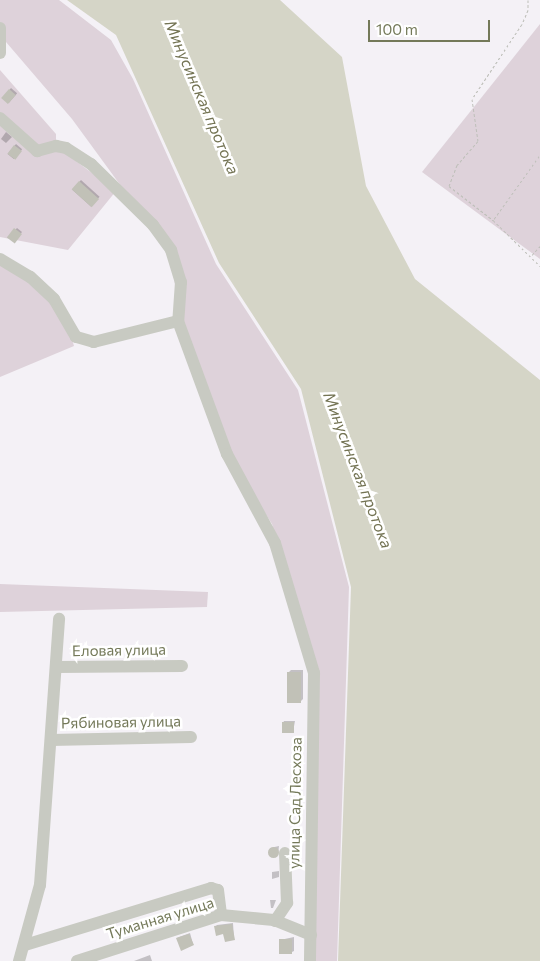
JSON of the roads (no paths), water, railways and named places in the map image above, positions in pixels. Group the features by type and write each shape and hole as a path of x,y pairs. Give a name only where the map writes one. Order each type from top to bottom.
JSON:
{"street":[{"path":"0,28 0,53"},
{"path":"0,118 37,151 56,146 66,148 91,164 153,225 171,250 181,282 178,321 94,342 76,337 54,299 30,276 0,259"},
{"name":"улица Сад Лесхоза","path":"178,321 227,454 262,513 275,543 314,673 310,961"},
{"path":"19,961 40,885 59,619"},
{"name":"Еловая улица","path":"57,667 182,666"},
{"name":"Рябиновая улица","path":"51,740 191,737"},
{"path":"275,921 287,903 284,853"},
{"path":"25,944 211,888 218,890 221,915"},
{"name":"Туманная улица","path":"77,961 221,915 275,921 311,935"}],"water":[{"name":"Минусинская протока","path":"67,0 280,0 342,57 366,186 415,279 540,380 540,961 338,961 351,587 301,389 219,263 116,35"}]}
